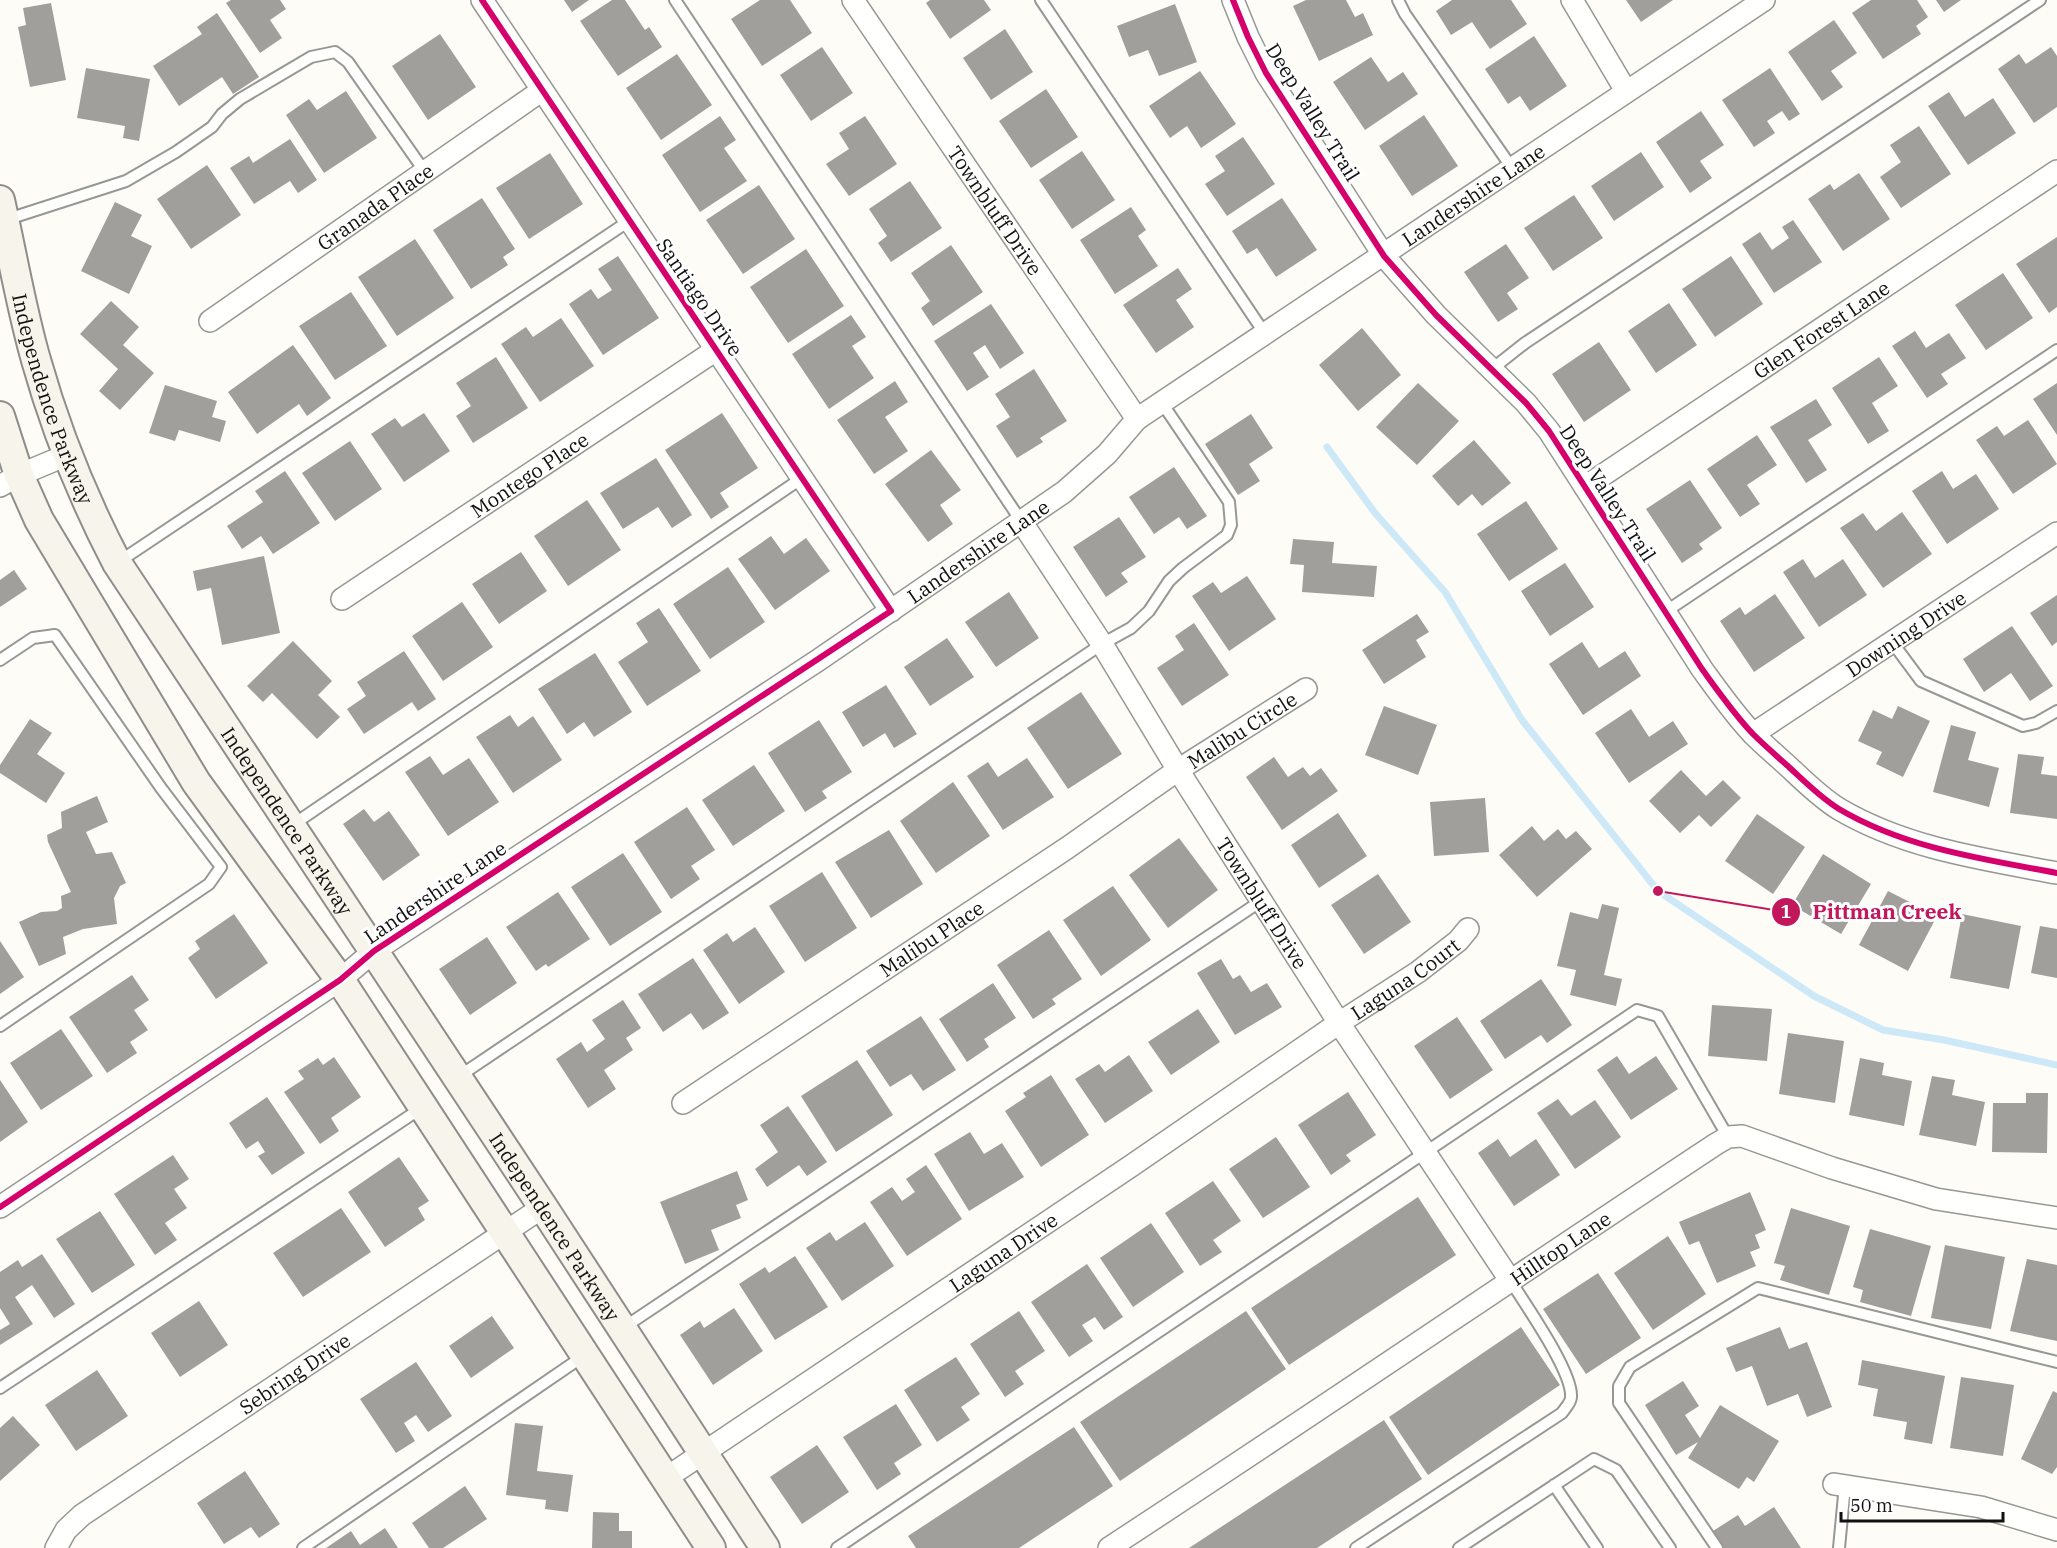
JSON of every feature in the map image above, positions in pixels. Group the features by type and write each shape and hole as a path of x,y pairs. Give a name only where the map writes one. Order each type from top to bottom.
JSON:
{"main road":[{"name":"Independence Parkway","path":"2,210 36,360 82,495 117,563 458,1077 765,1548"},
{"path":"0,416 10,480 44,529 196,782 340,980 711,1548"}],"street":[{"name":"Santiago Drive","path":"482,0 891,611"},
{"name":"Townbluff Drive","path":"853,0 1137,419"},
{"name":"Deep Valley Trail","path":"1233,0 1266,73 1384,256 1436,315 1538,417 1702,669 1753,734 1814,790 1839,809 1918,844 1963,856 2057,873"},
{"path":"1572,0 1626,91"},
{"name":"Landershire Lane","path":"0,1207 340,980 374,951 891,611 1073,485 1107,454 1137,419 1764,0"},
{"name":"Granada Place","path":"210,321 541,91"},
{"name":"Glen Forest Lane","path":"1585,488 2057,171"},
{"name":"Montego Place","path":"342,599 716,350"},
{"path":"10,480 67,455"},
{"name":"Townbluff Drive","path":"1021,521 1102,644 1178,770 1339,1023 1510,1280"},
{"name":"Downing Drive","path":"1753,734 2057,533"},
{"name":"Malibu Circle","path":"1178,770 1306,689"},
{"name":"Malibu Place","path":"682,1103 1067,848 1178,770"},
{"name":"Laguna Court","path":"1339,1023 1418,972 1458,941 1468,929"},
{"name":"Laguna Drive","path":"666,1478 1131,1166 1339,1023"},
{"path":"1728,1137 1742,1136 1832,1168 1936,1200 2057,1218"},
{"name":"Hilltop Lane","path":"1109,1548 1298,1425 1510,1280 1728,1137"},
{"name":"Sebring Drive","path":"56,1548 66,1530 82,1515 543,1207"},
{"path":"1840,1484 1981,1507 2057,1530"}],"lane":[{"path":"675,0 1021,521"},
{"path":"1041,0 1265,334"},
{"path":"1398,0 1412,24 1512,168"},
{"path":"1492,369 1525,343 2040,0"},
{"path":"2,210 126,181 177,152 212,127 222,114 240,99 311,57 335,52 348,62 425,172"},
{"path":"117,563 629,221"},
{"path":"1665,612 2057,350"},
{"path":"458,1077 1102,644 1131,628 1149,611 1169,581 1227,535 1231,525 1229,502 1162,403"},
{"path":"291,826 802,478"},
{"path":"0,660 33,638 55,635 161,788 222,867 208,884 0,1026"},
{"path":"1892,642 1921,681 2023,726 2036,723 2057,711"},
{"path":"622,1328 1261,901"},
{"path":"837,1548 1637,1010 1658,1016 1728,1137"},
{"path":"0,1388 423,1106"},
{"path":"1356,1548 1562,1413 1571,1400 1570,1386 1564,1368 1510,1280"},
{"path":"1717,1548 1619,1403 1619,1386 1630,1367 1758,1288 2057,1362"},
{"path":"303,1548 585,1355"},
{"path":"1459,1548 1471,1545 1594,1459 1616,1470 1670,1548"},
{"path":"1839,1548 1840,1484"},
{"path":"1554,1485 1597,1548"}],"building":[{"path":"231,0 280,0 286,9 270,20 282,38 260,53 226,3"},
{"path":"564,0 589,0 572,12"},
{"path":"612,0 625,0 645,30 649,27 662,47 618,76 580,21"},
{"path":"760,0 790,0 812,33 762,66 731,19"},
{"path":"930,0 984,0 991,10 950,39 926,3"},
{"path":"1306,0 1346,0 1355,17 1363,13 1373,35 1319,61 1293,6"},
{"path":"1452,0 1511,0 1527,24 1490,49 1472,22 1451,35 1436,11"},
{"path":"1626,0 1673,0 1641,22"},
{"path":"1871,0 1917,0 1928,17 1916,26 1921,34 1883,59 1852,13"},
{"path":"1936,0 1961,0 1944,12"},
{"path":"51,3 66,80 30,87 18,27 26,25 23,8"},
{"path":"1175,4 1197,62 1159,76 1148,50 1129,57 1117,26"},
{"path":"217,13 259,77 233,94 222,77 179,106 153,66 202,34 197,27"},
{"path":"1834,20 1857,53 1831,71 1843,87 1822,101 1788,52"},
{"path":"1005,29 1033,72 991,100 963,58"},
{"path":"440,34 476,87 428,120 392,66"},
{"path":"1534,36 1567,86 1530,111 1520,96 1508,104 1485,69"},
{"path":"822,47 853,93 811,121 780,75"},
{"path":"2051,47 2057,56 2057,107 2034,123 1998,69 2019,54 2026,64"},
{"path":"677,54 712,105 661,140 626,88"},
{"path":"1371,57 1388,82 1403,72 1418,94 1365,130 1333,82"},
{"path":"86,68 150,79 139,141 123,138 125,126 77,118"},
{"path":"1770,68 1800,114 1789,121 1782,111 1767,121 1775,133 1754,147 1722,100"},
{"path":"1200,71 1236,124 1201,148 1187,126 1170,138 1149,106"},
{"path":"1046,89 1078,137 1031,168 999,121"},
{"path":"346,91 377,138 324,173 286,115 309,99 317,110"},
{"path":"1949,92 1965,117 1993,98 2016,133 1968,165 1928,106"},
{"path":"1701,111 1724,145 1700,161 1712,178 1690,193 1656,142"},
{"path":"1424,115 1458,166 1412,196 1379,146"},
{"path":"720,116 736,140 724,148 747,181 700,212 662,155"},
{"path":"865,116 897,164 849,196 826,164 849,149 839,133"},
{"path":"1919,126 1951,174 1901,208 1880,177 1901,162 1890,145"},
{"path":"1243,137 1275,184 1227,216 1205,184 1225,171 1215,156"},
{"path":"290,139 317,180 298,193 290,181 254,204 230,168 249,156 253,163"},
{"path":"1082,151 1115,200 1072,229 1039,180"},
{"path":"1641,152 1664,187 1614,221 1591,186"},
{"path":"550,153 583,204 529,239 496,188"},
{"path":"207,165 241,215 191,249 157,199"},
{"path":"1859,173 1890,219 1843,251 1808,199 1830,184 1834,190"},
{"path":"910,181 942,228 891,262 878,243 887,236 869,209"},
{"path":"759,185 795,239 743,274 706,220"},
{"path":"1574,195 1603,238 1553,271 1524,228"},
{"path":"482,198 515,249 503,257 508,265 471,289 433,230"},
{"path":"1282,198 1317,250 1276,277 1257,248 1247,254 1232,231"},
{"path":"115,202 142,215 131,236 152,246 129,294 81,271"},
{"path":"1131,207 1146,230 1138,236 1158,266 1115,294 1080,240"},
{"path":"1793,220 1822,262 1774,293 1742,244 1760,232 1772,250 1789,238 1782,227"},
{"path":"2057,237 2057,307 2049,313 2016,264"},
{"path":"415,239 454,298 397,336 358,277"},
{"path":"1506,244 1529,278 1507,293 1518,309 1498,322 1464,272"},
{"path":"951,245 983,292 933,326 921,308 930,301 911,273"},
{"path":"806,249 844,306 788,343 750,287"},
{"path":"618,256 659,318 603,355 569,304 591,289 598,299 612,290 598,269"},
{"path":"1731,256 1763,304 1715,337 1682,289"},
{"path":"1178,268 1192,289 1176,300 1194,327 1156,353 1123,305"},
{"path":"2003,273 2033,318 1986,350 1955,305"},
{"path":"351,292 387,346 335,380 299,326"},
{"path":"111,301 139,327 123,345 154,373 120,410 99,391 118,369 80,334"},
{"path":"1669,303 1697,345 1656,373 1628,331"},
{"path":"991,304 1024,353 1000,369 985,345 973,353 989,377 967,391 934,341"},
{"path":"851,315 866,337 852,346 874,378 829,409 792,354"},
{"path":"561,318 594,366 540,402 501,344 526,327 533,337"},
{"path":"1362,328 1401,375 1358,411 1319,365"},
{"path":"1915,331 1926,348 1949,333 1966,358 1941,374 1948,384 1927,398 1892,346"},
{"path":"1599,342 1631,390 1584,422 1552,374"},
{"path":"293,345 331,398 307,416 299,404 257,434 228,392"},
{"path":"496,357 528,408 473,443 456,416 471,406 456,383"},
{"path":"1879,357 1898,386 1872,403 1889,431 1868,444 1832,388"},
{"path":"1034,369 1067,421 1040,438 1043,442 1017,458 996,426 1010,417 995,394"},
{"path":"895,381 908,402 885,417 908,451 874,474 837,420"},
{"path":"1418,383 1459,421 1417,465 1376,427"},
{"path":"2057,383 2057,435 2033,399"},
{"path":"165,385 217,401 212,417 226,421 220,442 179,430 175,441 149,433"},
{"path":"1816,399 1832,425 1808,440 1827,470 1806,483 1770,427"},
{"path":"424,413 450,451 404,482 371,434 395,418 402,427"},
{"path":"722,413 758,468 720,493 729,507 711,519 665,450"},
{"path":"1251,414 1273,448 1249,464 1260,481 1238,495 1205,444"},
{"path":"2028,420 2057,464 2013,494 1976,440 1997,426 2004,436"},
{"path":"1757,435 1777,465 1747,485 1760,504 1740,517 1707,469"},
{"path":"1474,440 1511,483 1482,506 1472,494 1458,506 1432,476"},
{"path":"350,441 382,489 335,521 302,473"},
{"path":"931,450 961,490 940,505 953,524 928,542 885,484"},
{"path":"656,458 692,515 672,528 658,507 623,529 600,493"},
{"path":"1174,467 1207,516 1187,529 1179,517 1154,534 1129,497"},
{"path":"285,471 320,523 273,554 261,536 242,549 227,526 263,502 255,491"},
{"path":"1942,471 1953,489 1976,474 1999,509 1947,544 1912,491"},
{"path":"1690,480 1722,528 1699,544 1703,549 1682,563 1646,509"},
{"path":"587,500 621,550 568,586 534,536"},
{"path":"1526,501 1558,549 1509,581 1477,534"},
{"path":"1902,512 1932,554 1883,588 1840,528 1863,513 1876,531"},
{"path":"1119,517 1146,557 1121,573 1128,582 1106,597 1073,547"},
{"path":"771,536 784,554 806,538 830,571 775,610 738,559"},
{"path":"1293,539 1334,542 1332,563 1377,566 1374,597 1302,592 1304,565 1290,564"},
{"path":"521,552 547,591 499,624 472,584"},
{"path":"264,556 280,633 222,645 211,588 197,591 193,571"},
{"path":"1803,559 1815,578 1843,559 1867,595 1819,627 1783,572"},
{"path":"1565,563 1594,607 1550,636 1521,591"},
{"path":"728,567 765,622 710,659 673,604"},
{"path":"14,570 27,589 0,607 0,580"},
{"path":"1247,576 1276,619 1229,651 1192,596 1213,582 1221,593"},
{"path":"1009,592 1039,638 996,667 965,622"},
{"path":"1775,594 1805,638 1754,672 1720,621 1740,607 1745,615"},
{"path":"2057,595 2057,642 2052,646 2030,613"},
{"path":"462,602 493,647 443,681 412,636"},
{"path":"659,608 701,671 647,706 618,662 648,642 636,623"},
{"path":"1417,614 1429,632 1416,640 1426,657 1384,684 1362,650"},
{"path":"1194,623 1229,675 1182,706 1157,668 1184,650 1175,636"},
{"path":"2012,626 2053,686 2030,701 2011,673 1984,692 1963,659"},
{"path":"947,638 974,677 930,706 904,667"},
{"path":"293,641 332,681 318,695 340,717 317,739 272,693 263,702 247,686"},
{"path":"1582,642 1599,668 1625,651 1641,676 1583,715 1549,664"},
{"path":"404,651 436,699 418,711 412,702 364,734 347,709 366,696 357,682"},
{"path":"595,653 632,712 594,737 584,722 567,734 538,689"},
{"path":"886,685 917,734 894,748 885,733 863,747 842,712"},
{"path":"1081,692 1122,754 1068,789 1027,728"},
{"path":"1384,706 1437,725 1418,775 1365,755"},
{"path":"1898,706 1930,721 1903,777 1876,764 1882,752 1858,741 1873,710 1892,719"},
{"path":"1631,709 1649,737 1673,721 1688,744 1629,783 1595,733"},
{"path":"510,715 518,727 533,716 562,760 513,793 476,737"},
{"path":"30,719 52,733 37,754 65,773 46,803 0,773 0,765"},
{"path":"819,720 852,772 822,791 827,798 805,812 768,753"},
{"path":"1951,725 1976,732 1968,760 1999,768 1989,807 1933,792"},
{"path":"2018,754 2044,757 2041,774 2057,776 2057,819 2010,813"},
{"path":"430,756 443,775 469,758 499,802 448,836 405,772"},
{"path":"1274,757 1288,777 1303,767 1310,776 1321,768 1338,791 1282,830 1246,777"},
{"path":"1027,758 1054,797 1003,830 967,776 988,762 998,777"},
{"path":"754,765 785,811 733,846 702,800"},
{"path":"1681,770 1706,796 1723,780 1741,798 1711,827 1699,815 1680,833 1649,801"},
{"path":"953,782 990,836 936,873 900,821"},
{"path":"97,796 108,822 86,832 96,854 112,852 126,883 120,886 114,898 117,924 83,929 63,937 66,954 39,966 19,922 41,912 57,911 62,908 61,896 71,892 47,835 62,828 61,812"},
{"path":"1485,798 1489,852 1434,856 1430,802"},
{"path":"687,807 715,850 691,866 700,879 671,899 634,842"},
{"path":"364,809 374,822 389,811 420,855 383,881 343,824"},
{"path":"1338,813 1367,856 1319,888 1291,845"},
{"path":"1757,814 1805,847 1773,894 1725,861"},
{"path":"1532,826 1544,841 1558,829 1566,839 1576,831 1592,849 1537,897 1499,855"},
{"path":"889,830 923,884 871,918 835,862"},
{"path":"1179,838 1218,890 1168,928 1129,875"},
{"path":"623,853 662,912 610,946 571,887"},
{"path":"1823,854 1871,884 1841,934 1792,905"},
{"path":"822,872 857,928 805,962 769,906"},
{"path":"1378,874 1411,922 1364,954 1331,905"},
{"path":"1113,886 1151,940 1101,976 1063,920"},
{"path":"1888,891 1937,916 1908,971 1859,945"},
{"path":"558,892 590,939 548,967 546,964 536,971 506,927"},
{"path":"1602,904 1619,908 1604,975 1622,979 1616,1006 1570,995 1576,970 1557,966 1570,912 1598,919"},
{"path":"234,914 268,963 216,999 188,958 200,949 195,941"},
{"path":"1962,914 2021,926 2009,989 1950,978"},
{"path":"2040,926 2057,929 2057,978 2031,973"},
{"path":"755,927 785,972 739,1004 703,950 727,933 733,942"},
{"path":"1049,930 1082,979 1052,999 1056,1004 1033,1019 997,965"},
{"path":"487,937 517,983 470,1015 439,969"},
{"path":"0,941 24,977 0,994"},
{"path":"693,958 729,1013 703,1030 691,1013 663,1032 638,994"},
{"path":"1221,959 1233,979 1240,975 1251,992 1267,983 1282,1007 1235,1035 1197,973"},
{"path":"132,975 149,1000 134,1010 148,1030 130,1042 137,1053 107,1073 69,1017"},
{"path":"1541,979 1572,1025 1547,1043 1541,1035 1505,1059 1480,1021"},
{"path":"993,983 1016,1018 984,1039 989,1047 967,1062 939,1019"},
{"path":"623,1000 641,1028 626,1038 633,1050 604,1070 616,1089 588,1108 556,1059 581,1042 587,1052 605,1039 592,1020"},
{"path":"1712,1005 1772,1009 1767,1061 1708,1056"},
{"path":"1198,1009 1220,1042 1171,1075 1148,1042"},
{"path":"921,1016 956,1070 923,1091 911,1074 890,1087 866,1051"},
{"path":"1457,1017 1493,1070 1450,1099 1414,1046"},
{"path":"61,1029 93,1076 41,1110 10,1063"},
{"path":"1788,1033 1844,1041 1835,1103 1779,1094"},
{"path":"1129,1055 1153,1091 1105,1123 1075,1079 1099,1064 1105,1072"},
{"path":"1617,1056 1629,1074 1656,1056 1678,1089 1631,1120 1597,1070"},
{"path":"334,1057 361,1097 331,1118 339,1131 320,1144 284,1092 304,1079 298,1071 318,1058 323,1065"},
{"path":"1860,1058 1884,1063 1882,1075 1912,1081 1904,1126 1849,1115"},
{"path":"857,1060 893,1115 836,1152 801,1096"},
{"path":"1051,1075 1089,1135 1041,1167 1005,1111 1026,1097 1023,1093"},
{"path":"1932,1076 1955,1080 1952,1095 1985,1102 1976,1146 1919,1135"},
{"path":"0,1080 28,1122 0,1142"},
{"path":"1348,1092 1376,1135 1346,1155 1351,1161 1331,1175 1298,1125"},
{"path":"2026,1093 2048,1093 2047,1153 1992,1152 1993,1103 2026,1103"},
{"path":"267,1097 305,1153 272,1175 258,1156 265,1152 258,1141 246,1149 229,1123"},
{"path":"1558,1099 1571,1116 1595,1100 1621,1137 1575,1169 1537,1113"},
{"path":"788,1106 827,1162 807,1176 799,1165 767,1187 755,1169 778,1152 760,1125"},
{"path":"970,1132 984,1154 1002,1143 1024,1177 969,1211 934,1154"},
{"path":"1276,1137 1310,1187 1263,1218 1229,1169"},
{"path":"1498,1139 1510,1157 1536,1139 1560,1175 1514,1206 1478,1153"},
{"path":"173,1155 189,1179 174,1189 187,1208 165,1223 177,1240 155,1255 114,1194"},
{"path":"399,1157 429,1201 418,1208 425,1220 385,1247 348,1192"},
{"path":"926,1165 962,1219 907,1256 870,1202 892,1187 902,1201 915,1192 906,1179"},
{"path":"737,1171 748,1200 736,1205 741,1218 711,1230 719,1250 685,1264 660,1202"},
{"path":"1213,1181 1241,1221 1213,1240 1222,1252 1200,1266 1165,1213"},
{"path":"1750,1192 1766,1230 1755,1235 1760,1248 1750,1252 1756,1266 1717,1283 1699,1241 1689,1245 1679,1222"},
{"path":"1418,1197 1456,1255 1289,1365 1251,1308"},
{"path":"341,1208 371,1252 303,1297 273,1253"},
{"path":"1791,1208 1850,1226 1829,1295 1780,1280 1785,1266 1774,1263"},
{"path":"100,1211 135,1265 92,1293 56,1239"},
{"path":"865,1222 894,1266 842,1301 806,1248 830,1232 836,1241"},
{"path":"1151,1223 1184,1272 1133,1307 1100,1258"},
{"path":"1870,1229 1931,1246 1911,1316 1860,1302 1863,1290 1853,1287"},
{"path":"1668,1236 1706,1294 1653,1330 1614,1273"},
{"path":"1945,1245 2005,1257 1991,1329 1931,1318"},
{"path":"42,1254 75,1304 54,1318 32,1285 15,1297 33,1324 0,1345 0,1330 10,1324 0,1308 0,1272 18,1260 22,1267"},
{"path":"795,1256 828,1307 775,1340 739,1284 765,1267 769,1273"},
{"path":"2027,1259 2057,1265 2057,1341 2010,1331"},
{"path":"1087,1264 1123,1317 1104,1330 1095,1317 1082,1325 1093,1341 1069,1357 1031,1302"},
{"path":"1598,1273 1641,1338 1586,1374 1543,1309"},
{"path":"199,1301 228,1345 180,1377 151,1333"},
{"path":"734,1308 763,1351 713,1385 680,1335 700,1321 704,1328"},
{"path":"1019,1311 1045,1351 1015,1371 1024,1384 1005,1397 970,1344"},
{"path":"1246,1311 1286,1369 1120,1481 1080,1422"},
{"path":"492,1316 514,1348 471,1378 449,1346"},
{"path":"1521,1327 1560,1385 1428,1475 1389,1417"},
{"path":"1780,1327 1789,1349 1807,1342 1832,1407 1807,1417 1798,1394 1767,1406 1752,1366 1736,1372 1726,1348"},
{"path":"956,1357 980,1394 961,1407 970,1420 937,1442 904,1390"},
{"path":"1862,1360 1945,1376 1932,1444 1904,1439 1907,1422 1873,1416 1878,1389 1858,1385"},
{"path":"416,1362 452,1416 428,1432 416,1415 404,1423 415,1441 396,1453 360,1399"},
{"path":"97,1370 128,1416 76,1451 45,1405"},
{"path":"1961,1377 2014,1385 2003,1456 1950,1448"},
{"path":"1683,1381 1699,1406 1685,1415 1700,1438 1720,1405 1779,1441 1754,1482 1747,1477 1739,1489 1688,1458 1698,1442 1676,1455 1645,1405"},
{"path":"2053,1391 2057,1393 2057,1467 2052,1474 2021,1459"},
{"path":"896,1404 922,1445 894,1463 901,1474 877,1490 843,1437"},
{"path":"13,1416 40,1445 0,1481 0,1428"},
{"path":"1384,1420 1422,1479 1317,1548 1189,1548"},
{"path":"515,1423 543,1426 537,1471 573,1475 568,1512 545,1509 546,1500 506,1495"},
{"path":"1074,1427 1113,1486 1019,1548 916,1548 908,1536"},
{"path":"817,1445 849,1492 802,1524 770,1477"},
{"path":"245,1471 280,1524 259,1538 251,1527 224,1544 197,1503"},
{"path":"465,1486 487,1519 443,1548 429,1548 412,1523"},
{"path":"1774,1507 1801,1548 1724,1548 1713,1531 1738,1515 1745,1526"},
{"path":"593,1512 619,1513 619,1531 632,1531 632,1548 592,1548"},
{"path":"385,1528 398,1548 326,1548 351,1531 360,1545"}],"waterway":[{"path":"1327,447 1375,513 1445,592 1522,720 1658,891 1814,996 1883,1030 1944,1040 2057,1065"}],"cycle path":[{"path":"0,1207 340,980 374,951 891,611 482,0"},
{"path":"1233,0 1266,73 1384,256 1436,315 1526,403 1549,431 1702,669 1753,734 1826,800 1864,822 1917,843 2001,863 2057,873"}],"place":[{"name":"Pittman Creek","path":"1658,891"}]}
